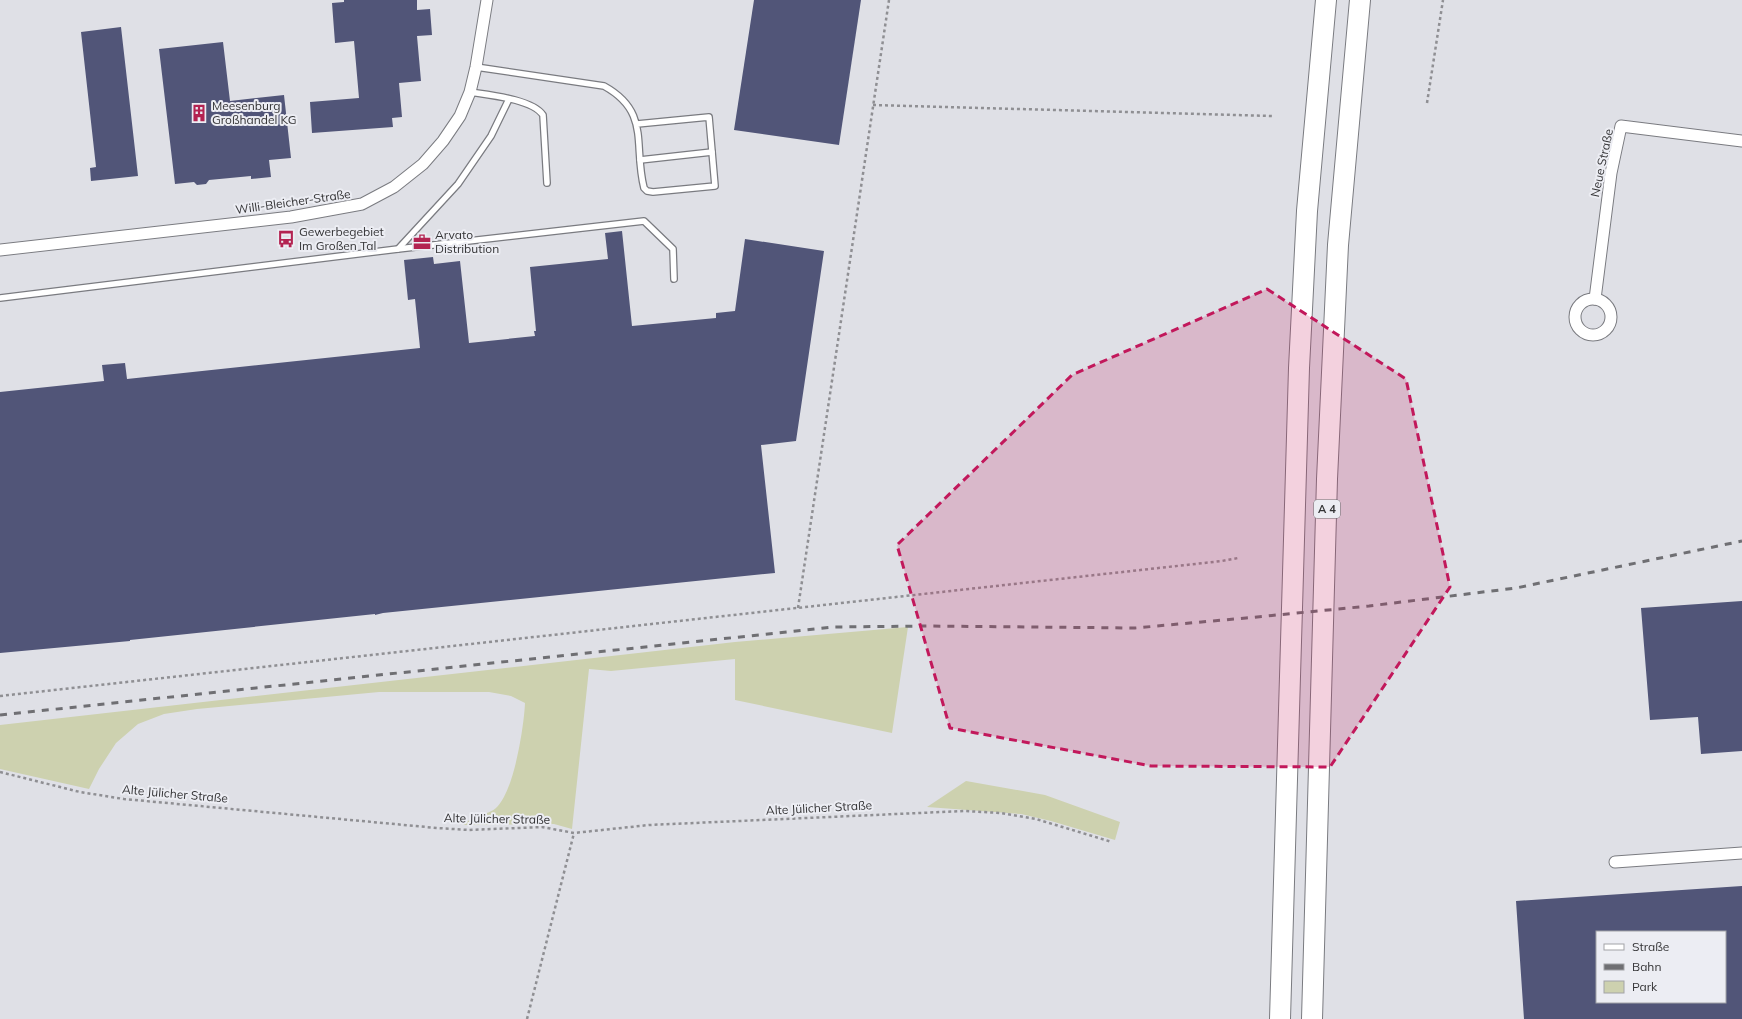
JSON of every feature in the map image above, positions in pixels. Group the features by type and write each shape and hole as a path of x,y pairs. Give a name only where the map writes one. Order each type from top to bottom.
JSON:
{"highway":[{"path":"1280,1019 1300,352 1306,211 1326,0"},
{"name":"A 4","path":"1312,1019 1327,487 1338,252 1360,0"}],"street":[{"name":"Willi-Bleicher-Straße","path":"0,250 292,218 362,204 394,187 423,164 443,141 460,116 470,92 476,67 487,0"},
{"name":"Neue Straße","path":"1595,299 1611,173 1621,126 1742,141"},
{"path":"1615,862 1742,853"}],"lane":[{"path":"476,67 604,86 616,92 627,103 636,119 643,184 647,191 653,192 715,186 710,117 637,124"},
{"path":"470,92 509,99 535,106 540,109 543,114 547,183"},
{"path":"398,249 458,184 491,136 509,99"},
{"path":"640,160 712,152"},
{"path":"0,298 398,249 644,221 673,249 674,279"}],"path":[{"path":"798,608 889,0"},
{"path":"1427,103 1443,0"},
{"path":"873,105 1273,116"},
{"path":"0,696 1222,561 1238,558"},
{"name":"Alte Jülicher Straße","path":"0,772 80,792 124,799 437,828 469,830 542,827 574,833 649,824 964,811 1001,813 1036,820 1112,842"},
{"path":"527,1019 574,833"}],"highlighted area":[{"path":"1267,289 1406,379 1450,587 1330,767 1151,766 950,728 897,545 1072,375"}],"green space":[{"path":"908,627 892,733 735,700 735,659 611,671 589,669 572,829 554,824 463,825 474,817 493,810 502,800 513,774 520,743 525,703 511,696 489,692 379,692 197,709 164,714 138,724 116,743 99,769 89,789 0,769 0,725 735,642"},
{"path":"966,781 1045,795 1120,822 1115,840 1051,821 1021,814 927,807"}],"building":[{"path":"344,0 417,0 417,10 430,9 432,35 417,36 421,81 399,83 402,117 392,118 393,127 312,133 310,102 359,98 354,41 335,43 332,3 344,2"},
{"path":"754,0 861,0 839,145 734,130"},
{"path":"121,27 138,176 91,181 90,168 96,167 81,32"},
{"name":"Meesenburg Großhandel KG","path":"223,42 230,101 284,95 291,158 269,160 271,177 251,179 251,176 209,180 206,184 197,185 194,182 175,184 159,49"},
{"path":"622,231 632,326 716,318 716,313 735,311 745,239 824,251 796,441 761,445 775,573 383,613 130,641 0,653 0,392 104,381 102,365 125,363 127,379 420,348 415,299 408,300 404,260 433,257 434,264 460,261 469,343 535,336 534,331 536,331 530,267 608,259 605,233"},
{"path":"1742,601 1742,751 1701,754 1698,717 1650,720 1641,608"},
{"path":"1742,886 1742,1019 1524,1019 1516,901"}],"railway":[{"path":"0,715 834,627 927,626 1135,628 1369,606 1516,588 1742,541"}],"place":[{"name":"Meesenburg Großhandel KG","path":"199,113"},
{"name":"Gewerbegebiet Im Großen Tal","path":"286,239"},
{"name":"Arvato Distribution","path":"422,242"}]}
